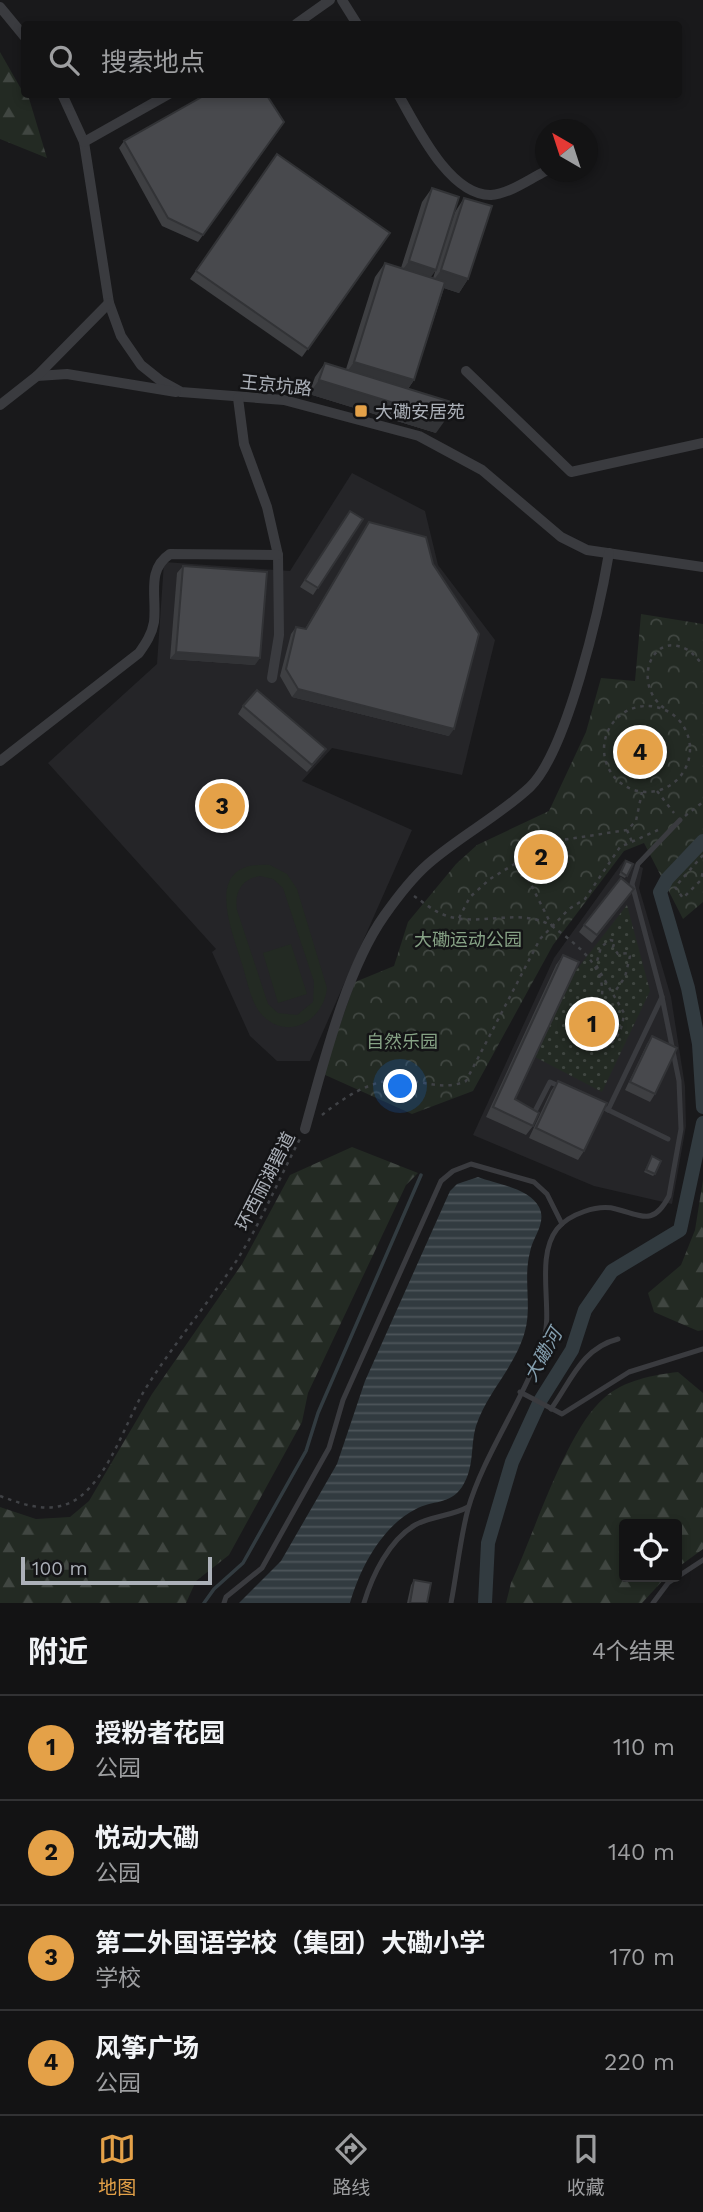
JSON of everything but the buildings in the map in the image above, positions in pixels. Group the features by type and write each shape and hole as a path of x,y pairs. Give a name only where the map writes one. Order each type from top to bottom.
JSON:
{"street":[{"path":"300,21 330,0"},
{"path":"342,0 355,21"},
{"path":"0,7 21,32"},
{"name":"王京坑路","path":"64,98 84,142 109,303 121,336 141,365 181,392 284,400 419,436 482,470 561,537 587,550 703,567"},
{"path":"84,142 162,98"},
{"path":"400,98 433,155 447,172 470,188 489,195 506,191 535,176"},
{"path":"0,405 37,376 109,303"},
{"path":"466,371 571,471 703,443"},
{"path":"37,376 67,374 112,380 149,390 181,392"},
{"path":"238,398 244,444 267,507 278,555 279,635 272,678"},
{"path":"305,1129 325,1056 353,977 383,918 426,865 531,786 544,768 590,645 609,553"},
{"path":"0,761 139,653 150,636 154,623 155,572 159,561 170,554 278,555"}],"lane":[{"path":"451,1603 468,1507 544,1340 544,1290 549,1247 562,1224 585,1211 615,1208 643,1218 651,1216 663,1206 669,1196 681,1129 676,1060 632,884 639,864 680,820"},
{"path":"608,1110 662,997"},
{"path":"533,1115 551,1082 573,1093"},
{"path":"585,1099 668,1139"},
{"path":"224,1603 226,1597 262,1568 329,1448 342,1400 441,1181 453,1171 471,1164 534,1182 547,1194 562,1224"},
{"path":"551,1409 588,1352 601,1343 618,1339"},
{"path":"520,1392 562,1415 629,1372 703,1349"},
{"path":"364,1603 370,1581 406,1532 417,1524 468,1507"},
{"path":"653,1603 668,1583 703,1560"}],"path":[{"path":"666,710 643,705 629,709 608,729 604,742 609,770 629,788 642,792 657,791 680,776 690,749 688,735 681,722 666,710 654,701 648,689 645,678 649,661 665,647 677,647 686,649 703,664"},
{"path":"657,791 680,820"},
{"path":"459,918 470,897 519,860 556,841 627,830 636,821 642,792"},
{"name":"环西丽湖碧道","path":"0,1496 35,1509 64,1506 80,1496 95,1479 145,1391 237,1260 265,1212 305,1129 341,1100 369,1087 399,1080 452,1088 466,1081 540,939 569,909 585,899 620,847 680,820 703,802"},
{"path":"627,830 632,842"},
{"path":"703,855 675,887 683,898 701,880 703,872"},
{"path":"519,860 552,926"},
{"path":"405,890 442,914 459,918 538,918 552,926 596,965 624,1013 611,1046 599,1050 587,1045 584,1035 601,995 596,965 601,947 610,940 615,942 613,947 618,954 629,953 625,976 614,993"}],"shaded area":[{"path":"352,473 425,511 438,565 495,640 462,775 332,748 302,781 412,830 310,1061 277,1061 250,1036 212,952 216,949 48,763 157,664 164,562 290,571"},
{"path":"625,859 643,868 639,888 671,997 685,1086 686,1126 672,1204 594,1186 473,1135 554,958"},
{"path":"478,1177 528,1195 539,1207 541,1219 528,1262 528,1312 525,1331 515,1356 476,1426 471,1464 462,1487 452,1497 422,1506 393,1526 366,1562 350,1603 239,1603 281,1561 337,1464 365,1381 450,1191 457,1184"}],"green space":[{"path":"0,52 21,89 21,98 29,98 47,158 0,139"},
{"path":"641,614 703,624 703,902 683,919 644,843 624,851 553,945 473,1091 412,1114 323,1074 355,982 394,966 408,922 456,864 477,845 549,811 586,732 601,678 635,681"},
{"path":"270,865 287,874 297,889 327,988 319,1010 303,1024 283,1027 272,1023 258,1010 249,990 231,930 226,898 228,884 236,873 249,866","holes":["260,876 273,879 283,888 314,982 313,1002 297,1015 278,1013 268,1004 237,910 238,892 244,883"]},
{"path":"627,905 650,991 602,1092 535,1057 574,973"},
{"path":"291,944 307,994 278,1003 263,953"},
{"path":"352,1147 418,1173 406,1185 308,1393 302,1422 229,1555 196,1581 186,1603 0,1603 0,1507 36,1519 70,1517 89,1501 152,1394 242,1264 290,1175"},
{"path":"703,1180 703,1330 698,1331 654,1312 648,1293 681,1265 695,1230"},
{"path":"678,1372 703,1393 703,1549 682,1564 682,1519 619,1519 619,1582 661,1582 642,1603 506,1603 511,1583 552,1484 577,1433 604,1398 620,1387 649,1377"}],"waterway":[{"name":"大磡河","path":"703,841 667,879 660,892 688,988 699,1044 703,1107"},
{"name":"大磡河","path":"485,1603 488,1543 512,1462 540,1401 572,1350 585,1310 612,1271 680,1230 703,1123"},
{"path":"204,1603 214,1589 243,1563 306,1451 318,1413 421,1175"}],"place":[{"name":"大磡安居苑","path":"361,411"},
{"name":"风筝广场","path":"640,752"},
{"name":"第二外国语学校（集团）大磡小学","path":"222,806"},
{"name":"悦动大磡","path":"541,857"},
{"name":"授粉者花园","path":"592,1024"}],"park label":[{"name":"大磡运动公园","path":"468,939"},
{"name":"自然乐园","path":"402,1041"}]}
